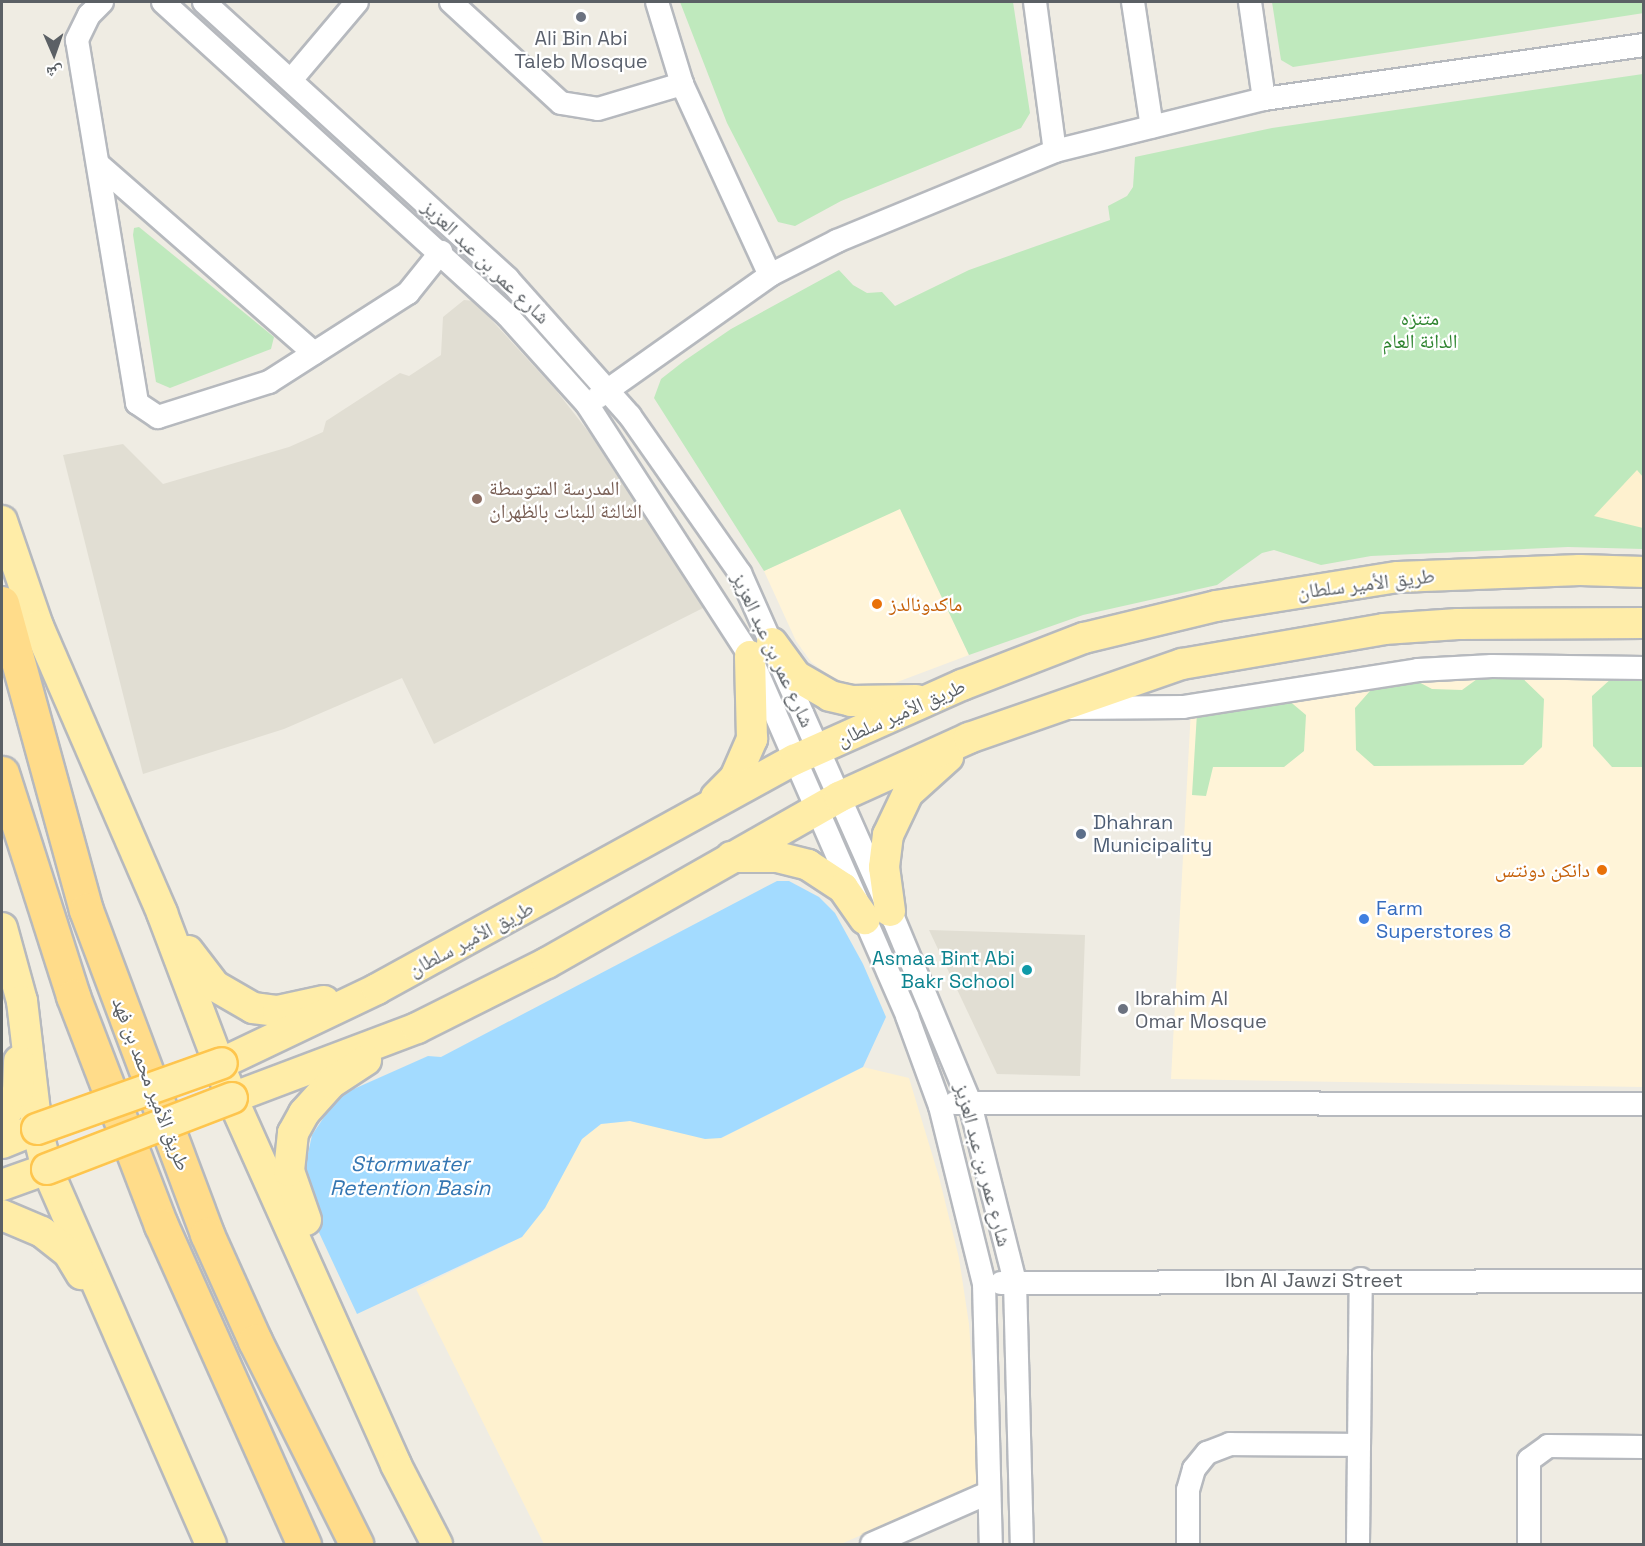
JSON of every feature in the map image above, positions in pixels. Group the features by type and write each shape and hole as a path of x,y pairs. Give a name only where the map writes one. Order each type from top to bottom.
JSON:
{"highway":[{"name":"طريق الأمير محمد بن فهد","path":"2,603 86,910 203,1222 255,1341 356,1545"},
{"path":"2,772 73,996 161,1225 304,1545"}],"main road":[{"path":"2,521 38,626 162,913 222,1063 232,1098 396,1465 437,1545"},
{"name":"طريق الأمير سلطان","path":"37,1129 222,1063 377,989 806,755 928,700 1084,638 1216,606 1398,577 1580,570 1644,572"},
{"path":"454,1545 343,1309 289,1171 293,1133 304,1113 332,1083 417,1028 598,936 728,857 826,802 969,738 1051,708 1182,664 1384,629 1458,624 1644,623"},
{"path":"761,649 796,676 830,696 851,701 928,700"},
{"path":"698,814 735,778 752,739 761,649"},
{"path":"878,915 885,851 898,808 921,779 969,738"},
{"path":"728,857 777,857 808,865 878,915"},
{"path":"162,913 215,986 253,1008 278,1011 377,989"},
{"path":"2,928 22,1001 37,1129 47,1169 209,1542"},
{"path":"2,1120 18,1092 22,1001"},
{"path":"2,1185 417,1028"},
{"path":"2,1143 37,1129"},
{"path":"2,1215 42,1232 68,1252 130,1359"}],"street":[{"path":"102,2 89,15 77,40 137,403 158,417 269,382 408,293 441,252"},
{"path":"163,2 441,252 508,316 587,404 761,649"},
{"name":"شارع عمر بن عبد العزيز","path":"204,2 508,279 608,389 740,573 761,649 826,802 878,915 969,1100 1015,1282 1022,1545"},
{"path":"291,80 357,2"},
{"path":"451,2 561,103 598,109 682,84"},
{"path":"657,2 682,84 770,275"},
{"path":"1035,2 1055,152"},
{"path":"1133,2 1152,127"},
{"path":"1250,2 1264,99"},
{"path":"587,404 770,275 881,222 1055,152 1264,99 1644,45"},
{"path":"98,164 314,353"},
{"path":"1607,667 1644,662"},
{"path":"1051,708 1183,706 1418,670 1644,668"},
{"path":"878,915 940,1106 984,1284 988,1492 992,1545"},
{"path":"940,1106 969,1100 1644,1104"},
{"path":"1358,1545 1360,1279"},
{"name":"Ibn Al Jawzi Street","path":"984,1284 1360,1279 1644,1281"},
{"path":"1188,1545 1188,1491 1194,1469 1207,1453 1230,1444 1359,1445"},
{"path":"1529,1545 1529,1460 1548,1446 1644,1447"},
{"path":"872,1545 988,1492"}],"shaded area":[{"path":"464,300 474,301 555,389 616,467 705,607 434,744 402,678 284,729 143,774 63,455 123,444 163,484 289,447 323,432 326,421 400,373 409,376 441,355 443,317"},
{"path":"900,508 969,655 884,687 855,686 830,676 811,662 796,641 764,571"},
{"path":"1417,675 1643,677 1643,1087 1171,1079 1191,709"},
{"path":"929,930 1085,935 1080,1076 997,1074"}],"green space":[{"path":"680,2 1013,2 1030,113 1021,128 841,201 795,226 778,222 727,123"},
{"path":"1272,2 1643,2 1644,13 1293,67 1281,60"},
{"name":"متنزه الدانة العام","path":"1643,74 1643,549 1568,547 1371,556 1321,565 1274,550 1262,553 1217,585 1083,615 969,655 900,509 764,571 654,398 661,379 684,361 731,329 839,270 853,285 867,293 882,292 895,306 969,270 1110,220 1108,206 1127,196 1133,187 1135,157 1272,128"},
{"path":"139,227 274,337 271,349 170,388 156,382 133,235 134,228"},
{"path":"1515,671 1544,699 1542,747 1523,765 1374,766 1356,750 1355,708 1377,683 1411,678 1432,689 1462,690 1484,674"},
{"path":"1612,678 1643,680 1643,767 1612,767 1593,746 1592,696"},
{"path":"1287,699 1306,715 1304,751 1284,767 1213,767 1206,796 1192,795 1197,713"}],"sand":[{"path":"1637,470 1643,477 1643,528 1594,516"},
{"path":"863,1067 909,1078 939,1177 959,1258 969,1324 980,1483 841,1544 544,1544 416,1289 522,1237 582,1139 601,1124 630,1121 721,1138"}],"water":[{"name":"Stormwater Retention Basin","path":"777,881 789,881 819,897 835,913 863,964 886,1017 863,1067 721,1138 705,1139 630,1121 601,1124 582,1139 545,1208 522,1237 357,1314 308,1209 304,1172 312,1135 338,1096 428,1056 441,1057"}],"place":[{"name":"Ali Bin Abi Taleb Mosque","path":"581,17"},
{"name":"المدرسة المتوسطة الثالثة للبنات بالظهران","path":"477,499"},
{"name":"ماكدونالدز","path":"877,604"},
{"name":"Dhahran Municipality","path":"1081,834"},
{"name":"دانكن دونتس","path":"1602,870"},
{"name":"Farm Superstores 8","path":"1364,919"},
{"name":"Asmaa Bint Abi Bakr School","path":"1027,970"},
{"name":"Ibrahim Al Omar Mosque","path":"1123,1009"}]}
